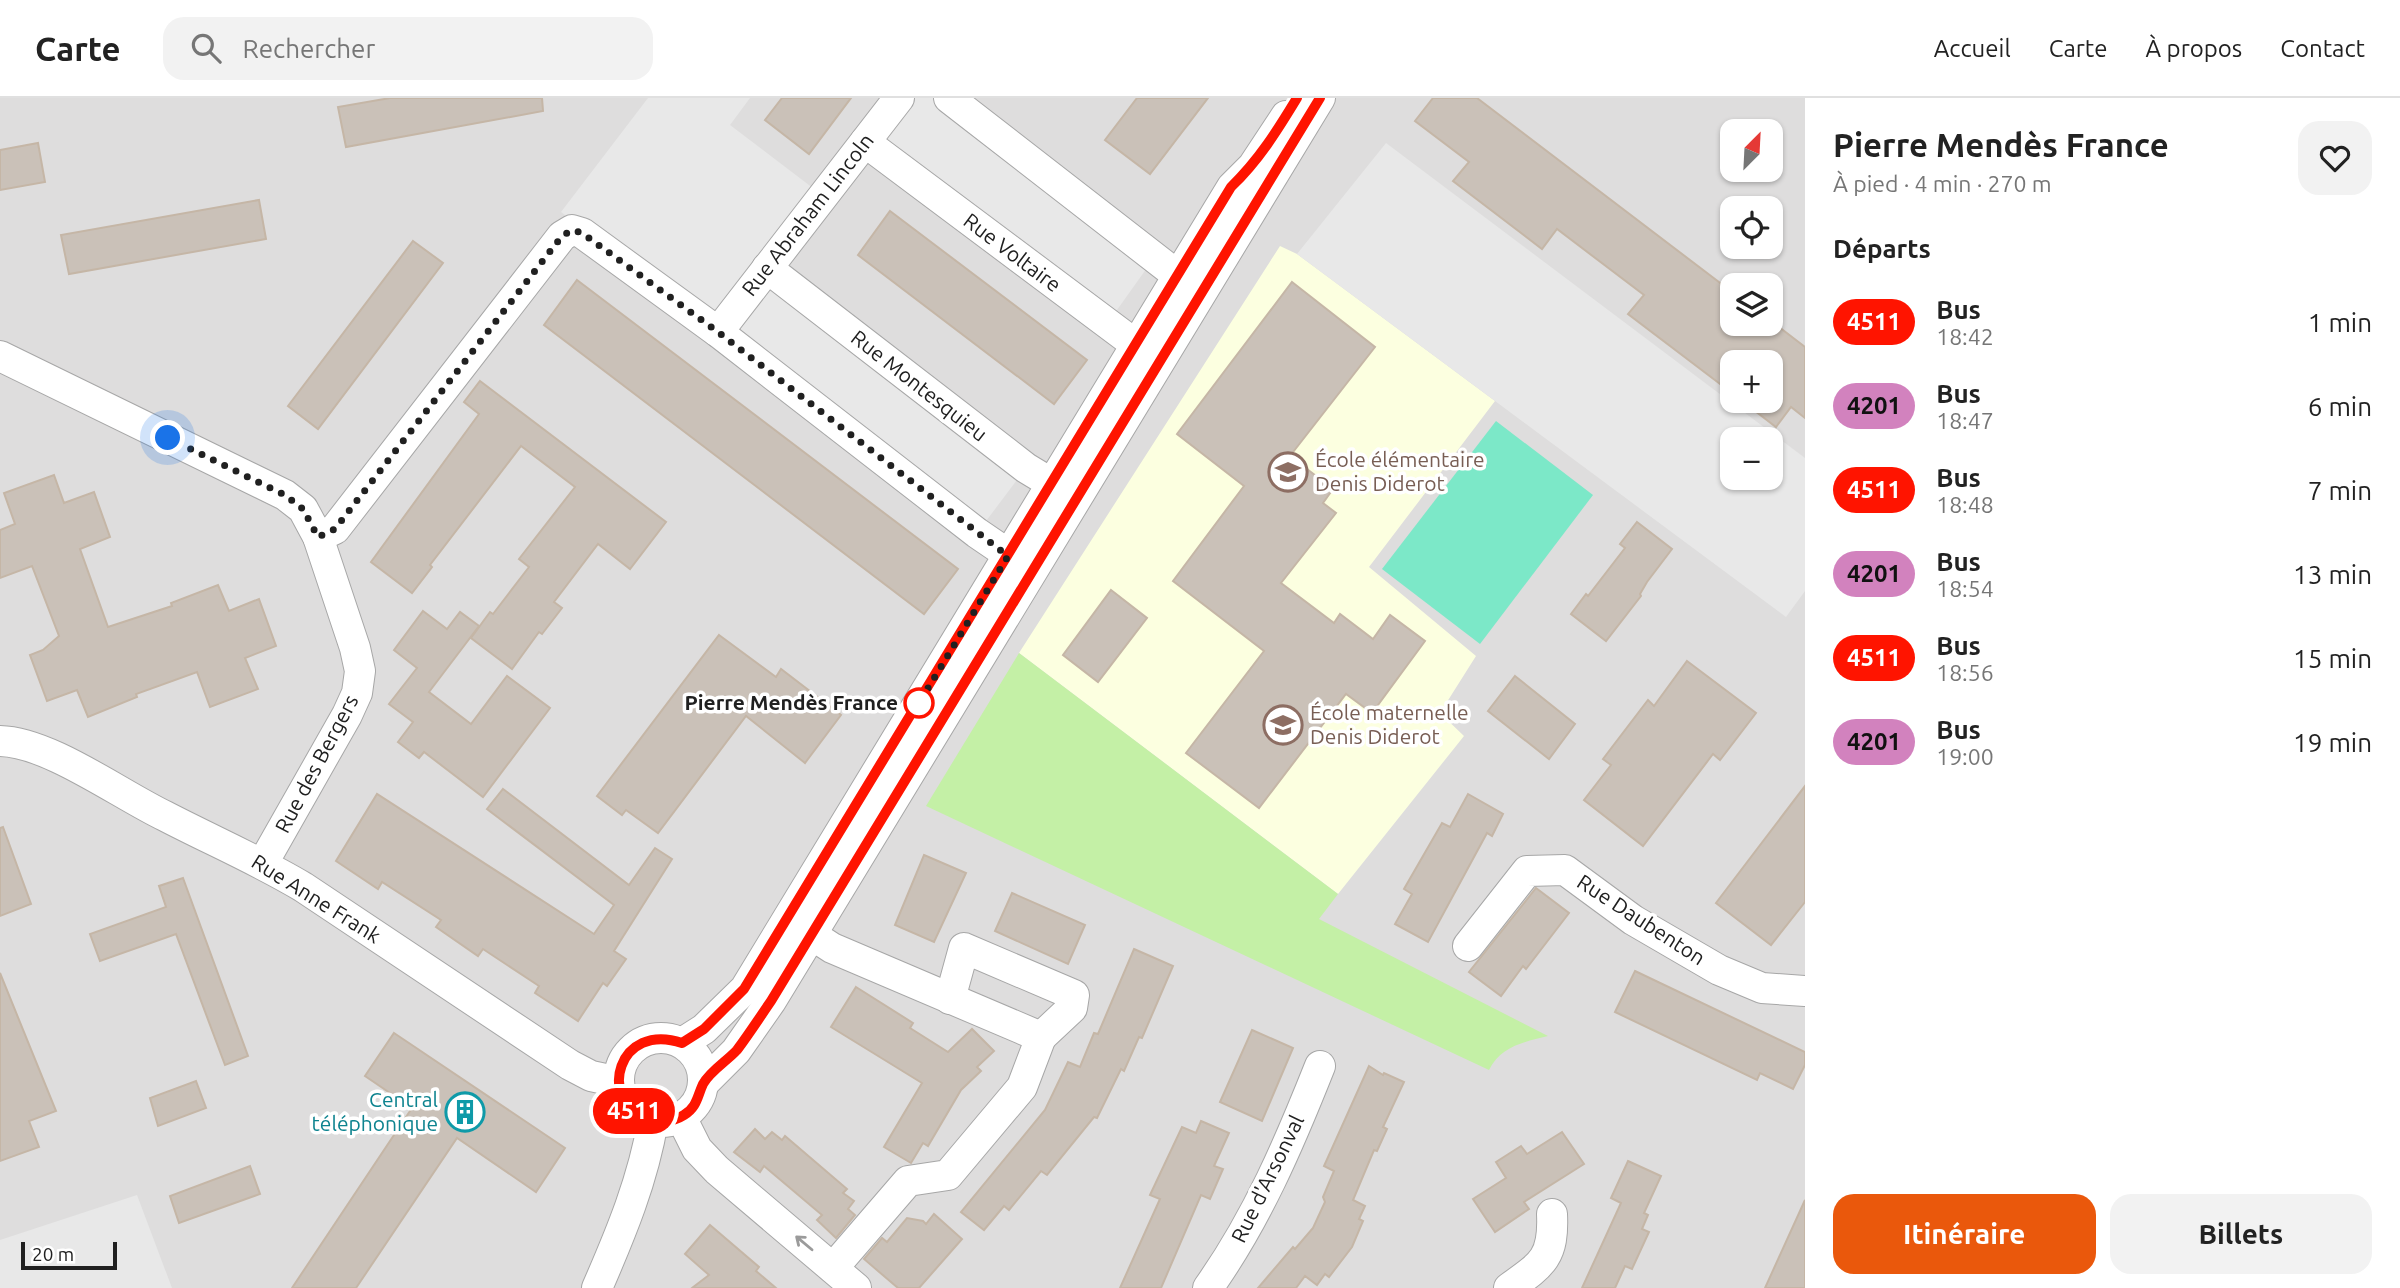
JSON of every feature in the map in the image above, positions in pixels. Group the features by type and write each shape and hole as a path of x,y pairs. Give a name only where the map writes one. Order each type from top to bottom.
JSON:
{"street":[{"name":"Rue Abraham Lincoln","path":"718,332 899,98"},
{"path":"949,98 1190,285"},
{"path":"703,1084 736,1051 771,1001 800,927 1190,285 1231,187 1262,173 1309,100"},
{"name":"Rue Voltaire","path":"865,142 1147,354"},
{"path":"318,537 335,529 562,236 572,230 582,233 718,332 1021,563"},
{"name":"Rue Montesquieu","path":"767,268 1015,460 1064,492"},
{"name":"Rue des Bergers","path":"0,356 285,495 303,509 318,537 355,648 360,671 357,693 263,863"},
{"name":"Rue Anne Frank","path":"0,741 29,746 50,754 164,816 263,863 570,1065 591,1076 619,1082"},
{"name":"Rue Daubenton","path":"1468,946 1527,871 1565,870 1633,920 1719,970 1762,988 1805,991"},
{"path":"800,927 832,948 1041,1037"},
{"path":"682,1043 704,1029 800,927"},
{"path":"833,1268 908,1181 948,1175 1022,1087 1041,1037 1072,1008 1074,995 964,948 950,999"},
{"path":"653,1038 668,1038 682,1043 694,1054 702,1068 700,1097 692,1109 667,1119 640,1116 629,1107 619,1082 621,1066 628,1053 653,1038"},
{"name":"Rue d'Arsonval","path":"1209,1288 1251,1223 1269,1188 1320,1066"},
{"path":"667,1119 717,1170 856,1288"},
{"path":"597,1288 667,1119"},
{"path":"1510,1288 1539,1267 1553,1240 1552,1214"}],"shaded area":[{"path":"0,98 1805,98 1805,1288 0,1288"},
{"path":"648,98 750,98 730,125 822,195 767,268 1026,468 977,533 561,212"},
{"path":"907,98 934,98 1149,265 1112,317 880,135"},
{"path":"1386,143 1720,394 1720,413 1745,413 1764,427 1720,427 1720,490 1783,490 1783,441 1805,458 1805,591 1786,617 1297,254"},
{"path":"1280,246 1297,254 1495,401 1369,567 1476,656 1440,713 1464,736 1338,894 1019,653"},
{"path":"137,1195 172,1288 0,1288 0,1240"}],"green space":[{"path":"1496,421 1593,495 1480,644 1382,569"},
{"path":"1019,653 1338,894 1319,919 1548,1036 1507,1050 1489,1070 926,806"}],"building":[{"path":"390,98 542,98 543,111 346,147 338,107"},
{"path":"782,98 851,98 809,154 765,120"},
{"path":"1137,98 1208,98 1150,174 1105,140"},
{"path":"1433,98 1477,98 1720,283 1720,336 1783,336 1783,330 1805,347 1805,418 1791,407 1776,427 1758,413 1783,413 1783,350 1720,350 1720,384 1628,314 1644,295 1557,229 1542,249 1453,181 1469,162 1415,121"},
{"path":"38,143 45,182 0,190 0,150"},
{"path":"259,200 266,239 69,274 61,235"},
{"path":"890,211 1087,360 1054,404 858,255"},
{"path":"413,241 443,263 318,429 288,406"},
{"path":"577,280 958,569 924,614 544,325"},
{"path":"1292,282 1375,347 1290,456 1333,489 1323,503 1336,513 1281,583 1334,623 1340,614 1373,639 1390,615 1425,641 1372,713 1346,694 1259,808 1186,753 1264,651 1173,581 1244,486 1177,434"},
{"path":"480,381 666,522 630,569 598,544 554,602 562,608 542,634 539,632 512,669 471,638 529,567 519,559 575,487 521,446 430,565 432,567 412,593 371,562 479,414 464,402"},
{"path":"54,475 64,503 94,492 110,537 80,549 108,627 172,606 171,603 218,585 229,611 259,599 276,646 245,658 258,689 210,707 197,672 136,694 137,697 88,717 77,690 47,701 30,655 43,650 59,636 32,566 0,578 0,530 15,524 4,493"},
{"path":"1637,522 1672,549 1647,582 1641,596 1606,641 1571,614 1625,548 1620,544"},
{"path":"1111,590 1147,618 1098,682 1063,655"},
{"path":"423,611 447,629 460,612 479,626 429,692 471,724 507,676 550,708 483,797 424,752 419,758 398,742 413,722 389,704 417,668 394,650"},
{"path":"719,635 776,677 781,669 841,715 805,763 746,716 658,833 626,810 622,815 597,796"},
{"path":"1687,661 1756,713 1720,760 1713,754 1643,846 1584,800 1611,765 1603,759 1648,700 1654,706"},
{"path":"1515,676 1575,724 1549,759 1488,711"},
{"path":"1805,786 1805,902 1771,945 1716,903"},
{"path":"503,789 629,885 655,848 672,859 614,951 626,959 607,986 603,983 578,1021 535,993 539,986 483,949 478,956 436,927 441,920 382,882 378,889 336,861 377,794 594,934 614,905 487,809"},
{"path":"1468,794 1503,814 1492,836 1487,833 1428,942 1395,924 1412,894 1404,889 1442,823 1450,827"},
{"path":"3,827 31,904 0,916 0,828"},
{"path":"924,855 966,873 934,942 895,925"},
{"path":"183,878 248,1056 225,1065 176,934 100,961 90,934 166,907 159,886"},
{"path":"1536,888 1569,913 1526,969 1523,966 1501,996 1469,972"},
{"path":"1012,893 1085,925 1068,964 995,931"},
{"path":"1134,949 1173,966 1142,1038 1139,1037 1124,1071 1121,1069 1097,1118 1094,1117 1047,1175 1041,1171 1009,1210 1004,1206 984,1230 961,1212 1045,1110 1068,1062 1080,1067 1094,1033 1098,1034"},
{"path":"1635,971 1805,1052 1805,1065 1793,1089 1760,1073 1757,1080 1615,1012"},
{"path":"0,973 56,1111 29,1121 39,1147 0,1161"},
{"path":"856,987 913,1023 910,1028 948,1052 972,1029 994,1051 977,1067 981,1071 961,1090 928,1146 923,1143 911,1163 884,1147 922,1083 831,1027"},
{"path":"1252,1030 1293,1048 1262,1121 1220,1102"},
{"path":"394,1033 565,1148 536,1192 457,1138 356,1288 292,1288 412,1108 365,1076"},
{"path":"1369,1066 1383,1075 1384,1073 1404,1082 1383,1127 1387,1129 1377,1151 1374,1150 1353,1200 1365,1206 1359,1219 1363,1221 1352,1247 1329,1277 1325,1274 1317,1285 1305,1276 1296,1288 1258,1288 1313,1228 1325,1202 1323,1197 1334,1171 1324,1166"},
{"path":"196,1081 206,1108 158,1126 150,1098"},
{"path":"1201,1121 1229,1133 1214,1166 1223,1169 1210,1199 1201,1195 1161,1288 1120,1288 1160,1199 1150,1195 1182,1127 1196,1133"},
{"path":"755,1129 765,1139 772,1132 782,1140 785,1136 847,1189 843,1193 854,1201 848,1209 855,1215 836,1238 817,1220 822,1215 764,1166 760,1172 734,1152"},
{"path":"1562,1132 1584,1164 1524,1202 1529,1209 1495,1232 1473,1199 1506,1178 1496,1162 1521,1146 1527,1154"},
{"path":"1628,1161 1661,1176 1644,1213 1648,1215 1642,1229 1649,1232 1632,1269 1625,1266 1615,1288 1582,1288 1621,1203 1611,1198"},
{"path":"250,1166 260,1194 179,1223 170,1196"},
{"path":"1805,1200 1805,1288 1765,1288"},
{"path":"934,1214 962,1239 919,1288 898,1288 864,1259 882,1238 887,1242 907,1218 926,1224"},
{"path":"710,1225 759,1267 756,1271 776,1288 692,1288 709,1275 685,1254"}],"bus line":[{"name":"4511","path":"1297,98 1270,144 1253,166 1231,187 744,989 704,1029 682,1043 668,1038 653,1038 628,1053 621,1066 619,1082 629,1107 640,1116 653,1121 668,1121 681,1117 692,1109 700,1097 703,1084 736,1051 771,1001 1320,98"}],"place":[{"name":"École élémentaire Denis Diderot","path":"1288,472"},
{"name":"Pierre Mendès France","path":"919,703"},
{"name":"École maternelle Denis Diderot","path":"1283,725"},
{"name":"Central téléphonique","path":"465,1112"}],"route":[{"path":"168,438 285,495 303,509 318,537 335,529 562,236 572,230 582,233 718,332 1008,556 919,703"}]}
